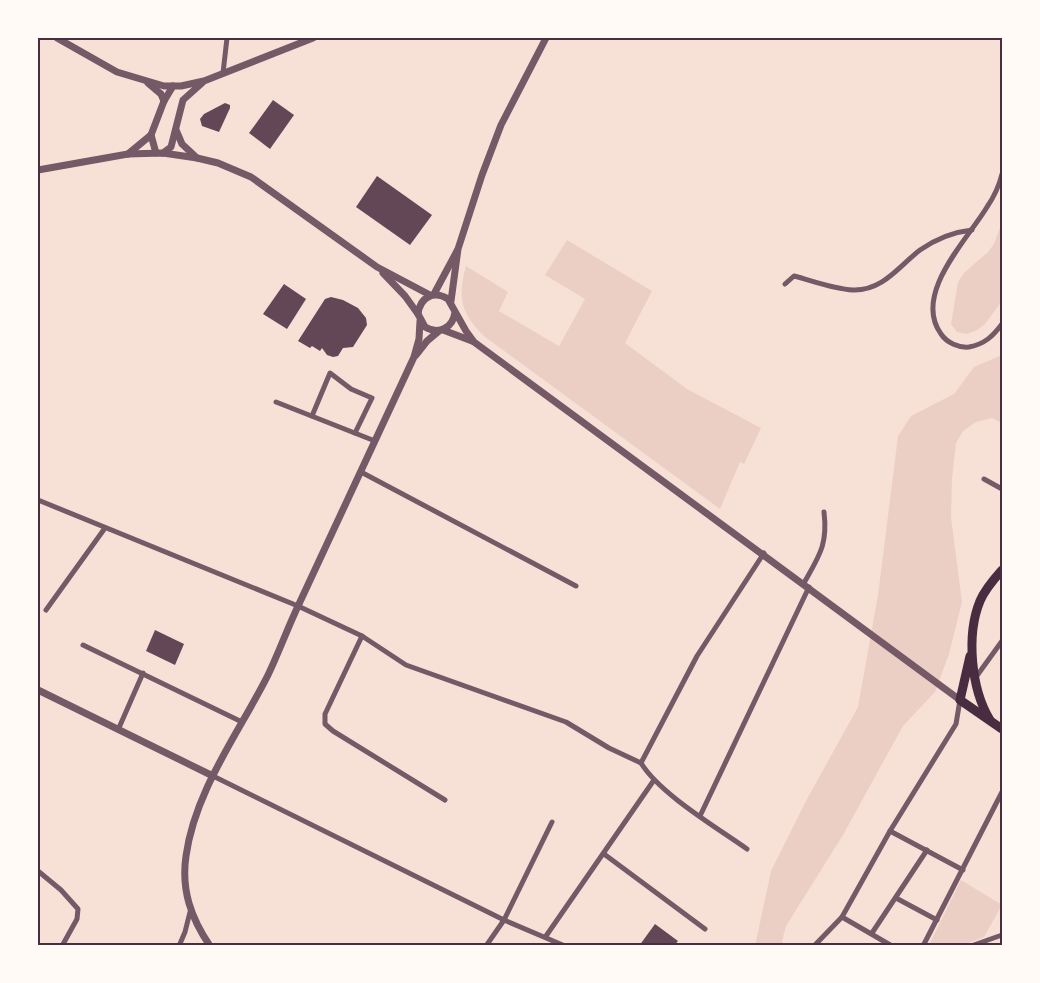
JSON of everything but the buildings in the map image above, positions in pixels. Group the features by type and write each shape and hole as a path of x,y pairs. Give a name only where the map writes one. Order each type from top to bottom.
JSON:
{"main road":[{"path":"1000,577 980,602 960,700 1002,729"},
{"path":"971,651 978,695 990,720"}],"street":[{"path":"57,38 117,72 173,86 204,81 313,38"},
{"path":"224,73 226,38"},
{"path":"210,945 190,912 186,888 186,857 194,822 213,776 268,674 414,357 419,339 421,302 432,295 458,249 501,125 546,38"},
{"path":"146,81 161,94 164,101"},
{"path":"159,153 171,147 183,100 204,81"},
{"path":"128,154 151,135 164,101 173,86"},
{"path":"181,86 183,100"},
{"path":"177,129 182,144 197,158"},
{"path":"151,135 159,153"},
{"path":"38,171 128,154 159,153 197,158 233,168 251,177 377,267 432,295 445,297 451,301"},
{"path":"1002,174 987,207 946,265 937,288 934,308 935,321 943,337 954,345 966,347 980,344 992,338 1002,324"},
{"path":"785,284 794,276 827,286 854,290 866,289 882,283 921,250 937,241 954,232 972,230"},
{"path":"458,249 451,301 455,312 474,342"},
{"path":"377,267 405,296 428,329 441,330 474,342 764,553 960,700 956,723 890,831 842,917 814,945"},
{"path":"414,357 427,341 452,323 455,312"},
{"path":"312,416 330,374 372,398 355,433"},
{"path":"276,402 375,441"},
{"path":"361,472 576,586"},
{"path":"984,479 1002,489"},
{"path":"38,500 298,606 362,636 406,665 484,694 538,710 566,722 609,748 641,763 650,777 747,849"},
{"path":"700,816 824,546 826,526 824,512"},
{"path":"46,610 105,528"},
{"path":"641,763 697,656 764,553"},
{"path":"362,636 325,714 325,724 445,800"},
{"path":"976,677 1002,641"},
{"path":"83,645 242,722"},
{"path":"118,730 143,674"},
{"path":"38,690 504,920 566,945"},
{"path":"546,936 654,780"},
{"path":"923,945 1002,792"},
{"path":"486,945 504,920 552,822"},
{"path":"890,831 963,870"},
{"path":"872,933 927,850"},
{"path":"604,854 705,930"},
{"path":"38,871 61,890 78,909 77,919 62,945"},
{"path":"896,898 937,920"},
{"path":"179,945 190,912"},
{"path":"842,917 892,945"},
{"path":"970,945 1002,935"}],"shaded area":[{"path":"1002,222 1002,301 985,324 977,330 967,334 957,332 951,324 958,282 964,273 994,244"},
{"path":"567,240 652,291 625,343 687,389 761,428 744,464 740,462 720,509 485,337 466,313 462,287 466,266 508,292 499,311 559,346 585,299 545,275"},
{"path":"1002,355 1002,423 992,418 976,422 963,431 956,443 951,517 962,602 949,654 935,692 903,726 843,835 786,926 783,945 755,946 771,871 807,799 858,707 878,595 898,436 911,416 954,394 974,367"},
{"path":"961,880 1002,905 984,937 963,945 929,945"}]}
